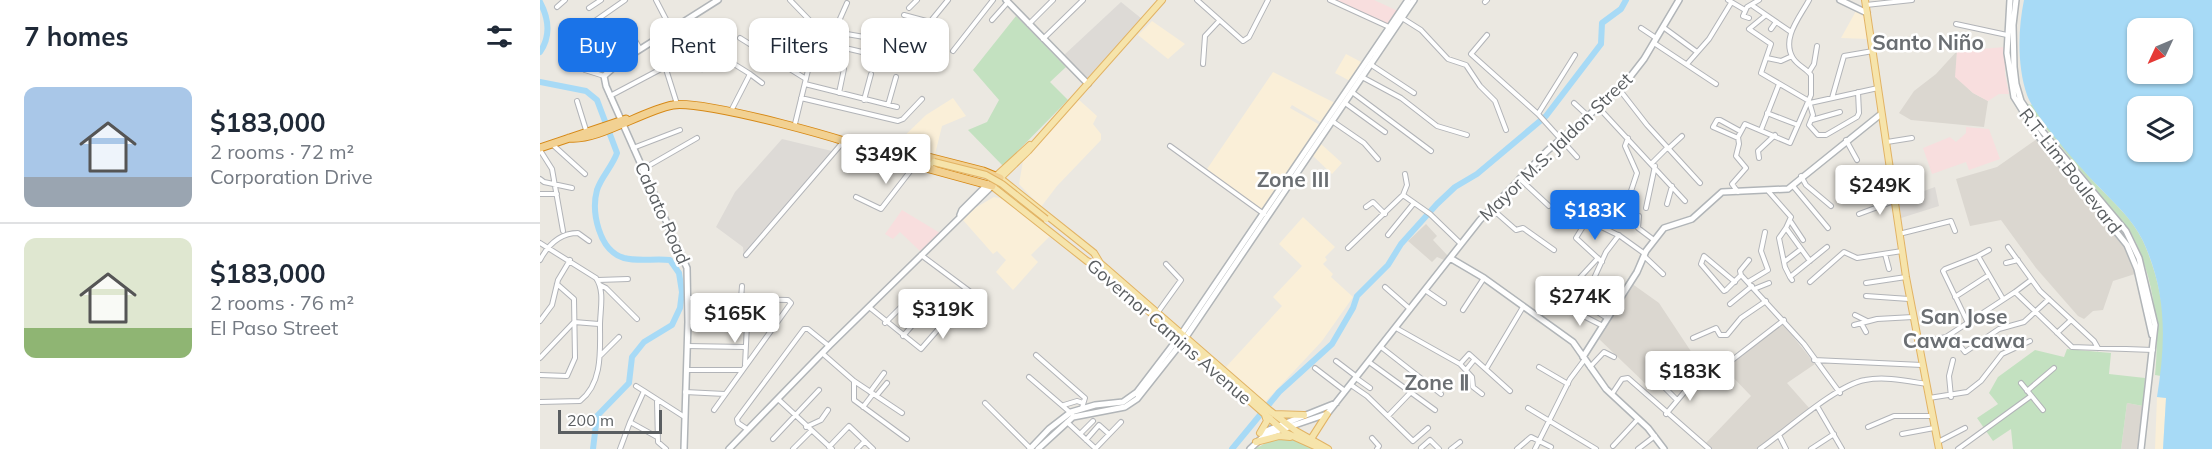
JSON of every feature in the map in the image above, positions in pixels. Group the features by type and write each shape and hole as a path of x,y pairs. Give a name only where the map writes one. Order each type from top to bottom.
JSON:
{"highway":[{"path":"568,138 677,104 731,112 794,128 880,151 886,157 990,185"},
{"path":"540,149 586,130 599,129"},
{"path":"880,151 889,147 978,169 998,177"},
{"path":"941,171 943,161"},
{"path":"958,176 961,165"},
{"path":"975,180 978,169"}],"main road":[{"path":"689,18 718,0"},
{"path":"729,449 960,215 962,210 1031,145 1162,0"},
{"path":"1321,132 1345,103 1389,27 1401,16 1408,0"},
{"path":"1070,417 1131,404 1146,392 1368,62 1414,0"},
{"name":"Mayor M.S. Jaldon Street","path":"1256,442 1260,433 1327,414 1491,208 1519,178 1619,89 1655,41 1679,0"},
{"path":"1840,0 1867,13"},
{"name":"R.T. Lim Boulevard","path":"2010,0 2007,35 2012,92 2041,135 2130,249 2153,339 2141,449"},
{"name":"R.T. Lim Boulevard","path":"2016,0 2013,25 2016,84 2021,101 2041,135"},
{"path":"1010,2 1088,84"},
{"path":"1866,2 1909,299 1938,446"},
{"path":"640,49 650,43"},
{"path":"604,76 607,72"},
{"name":"Cabato Road","path":"604,76 610,96 624,121 633,148 687,268 688,322 683,416 684,449"},
{"path":"1584,358 1654,240 1671,224 1694,218 1719,193 1769,192 1793,186 1846,140 1881,114"},
{"path":"880,151 986,175 1002,184 1099,264"},
{"name":"Governor Camins Avenue","path":"998,177 1094,253 1099,264 1295,437 1317,447 1325,448"},
{"name":"Governor Camins Avenue","path":"990,185 1087,261 1099,264 1157,312 1183,337"},
{"path":"1005,196 1012,187"},
{"path":"1020,207 1027,199"},
{"path":"1035,219 1041,210"},
{"path":"1450,258 1484,278 1573,342 1611,394 1655,436 1664,449"},
{"path":"1035,448 1057,426 1083,406 1119,404 1133,396 1183,337"},
{"name":"Mayor M.S. Jaldon Street","path":"1250,449 1265,435 1304,415 1337,402"},
{"path":"1260,433 1267,421 1266,411 1304,415"},
{"path":"1311,439 1327,414"},
{"name":"Governor Camins Avenue","path":"1283,426 1325,448"},
{"path":"1256,442 1279,436 1295,437"}],"street":[{"path":"557,7 565,0"},
{"path":"589,8 601,0"},
{"path":"599,18 625,0"},
{"path":"656,0 665,18"},
{"path":"705,0 709,6"},
{"path":"790,0 807,18"},
{"path":"909,8 917,0"},
{"path":"904,15 930,22 948,0"},
{"path":"953,51 993,0"},
{"path":"1029,24 1053,0"},
{"path":"1043,39 1083,0"},
{"path":"1197,0 1238,39 1246,40 1268,0"},
{"path":"1330,0 1389,27"},
{"path":"1744,10 1759,0"},
{"path":"1739,193 1732,184 1746,167 1736,157 1738,138 1745,124 1790,143 1809,102 1812,82 1809,72 1792,56 1791,32 1809,0"},
{"path":"1866,2 1912,0"},
{"path":"1687,64 1709,39 1730,1 1744,10"},
{"path":"992,20 1010,2"},
{"path":"840,18 847,3"},
{"path":"1753,6 1791,32"},
{"path":"1744,10 1743,16 1749,18"},
{"path":"1766,15 1749,29 1771,44 1761,73 1809,102 1813,114 1809,125"},
{"path":"1401,16 1421,30 1448,59 1466,65 1480,86 1495,101 1506,130"},
{"path":"1203,64 1205,36 1219,21"},
{"path":"1771,29 1776,22"},
{"path":"1956,24 2007,35"},
{"path":"1663,27 1697,52"},
{"path":"1641,28 1655,41 1716,84"},
{"path":"1487,35 1471,54 1538,114 1577,158"},
{"path":"740,38 805,82 864,100 897,107"},
{"path":"638,46 640,49"},
{"path":"1809,72 1814,64 1817,46"},
{"path":"1832,98 1844,56 1873,51"},
{"path":"1538,114 1575,55"},
{"path":"1767,58 1781,61 1792,56"},
{"path":"1368,62 1414,93"},
{"path":"737,66 762,83"},
{"path":"591,72 604,76"},
{"path":"610,96 654,72"},
{"path":"667,72 677,104"},
{"path":"794,128 807,72"},
{"path":"839,93 843,72"},
{"path":"731,112 750,74"},
{"path":"864,100 871,74"},
{"path":"1362,76 1401,98 1441,128 1467,135"},
{"path":"888,105 896,77"},
{"path":"1761,130 1779,84"},
{"path":"1809,102 1878,88"},
{"path":"1619,89 1700,183"},
{"path":"1352,92 1431,151"},
{"path":"1809,125 1818,135 1824,135 1855,118 1859,113 1858,92"},
{"path":"801,98 898,120 903,119 922,99"},
{"path":"577,101 586,130"},
{"path":"1345,103 1385,132"},
{"path":"1574,103 1588,117"},
{"path":"1599,108 1685,201"},
{"path":"1811,120 1840,112"},
{"path":"1767,113 1798,126 1809,125"},
{"path":"1738,138 1713,127 1717,120 1740,131"},
{"path":"1332,121 1364,143 1378,159"},
{"path":"633,148 680,130"},
{"path":"1759,158 1758,151 1775,135"},
{"path":"1646,208 1653,165 1682,136"},
{"path":"643,170 697,138"},
{"path":"1628,138 1625,146 1637,173 1629,197"},
{"path":"1887,142 1912,138"},
{"path":"1846,140 1857,160"},
{"path":"746,255 847,142"},
{"path":"553,144 585,174"},
{"path":"1170,146 1265,215"},
{"path":"540,149 551,165 563,231"},
{"path":"856,197 880,209 915,165"},
{"path":"1348,248 1403,195 1407,185 1405,174"},
{"path":"1802,176 1806,186 1831,206"},
{"path":"540,178 572,188"},
{"path":"1519,178 1549,206"},
{"path":"1667,204 1672,186"},
{"path":"1793,186 1827,228"},
{"path":"1769,192 1791,217 1791,222 1803,240"},
{"path":"540,194 556,194"},
{"path":"1403,195 1429,213 1461,243"},
{"path":"1858,214 1894,201"},
{"path":"1366,207 1373,202 1385,214"},
{"path":"1388,235 1414,203"},
{"path":"1491,208 1516,230 1523,228 1554,250"},
{"path":"1639,216 1638,229 1654,240"},
{"path":"1600,260 1576,237 1587,220 1619,236 1645,255 1663,274"},
{"path":"1899,234 1951,221 1955,231"},
{"path":"1791,222 1779,238 1784,263 1791,278 1827,246"},
{"path":"1786,228 1810,261"},
{"path":"540,260 548,246 574,232 589,241"},
{"path":"1748,282 1768,270 1761,251 1765,232"},
{"path":"1575,283 1600,260 1619,236"},
{"path":"540,243 570,260 599,282 637,319"},
{"path":"2008,247 2031,280 2098,348"},
{"path":"1784,263 1801,249"},
{"path":"1968,323 1944,270 1989,250"},
{"path":"1810,282 1844,252 1857,258 1902,251"},
{"path":"921,254 976,296"},
{"path":"1885,254 1889,269"},
{"path":"1735,282 1704,256 1701,264 1723,290 1735,282 1749,260"},
{"path":"1978,256 2003,299"},
{"path":"540,321 552,304 557,284 570,260"},
{"path":"1567,281 1590,287 1600,260"},
{"path":"2006,263 2018,260"},
{"path":"1157,312 1181,280 1166,264"},
{"path":"1741,275 1784,320 1840,393"},
{"path":"1955,297 1989,275"},
{"path":"1866,283 1906,277"},
{"path":"1463,310 1484,278"},
{"path":"599,282 628,279"},
{"path":"1918,344 1951,334 2031,280"},
{"path":"540,402 569,402 585,397 597,373 601,355 599,282"},
{"path":"1730,304 1753,288 1769,283"},
{"path":"540,375 563,377 570,374 574,357 574,299 557,284"},
{"path":"741,299 742,286"},
{"path":"1385,287 1410,309"},
{"path":"1425,290 1444,303"},
{"path":"2015,292 2072,347 2153,350"},
{"path":"885,323 914,294 956,323 965,315 972,320"},
{"path":"1866,296 1909,299"},
{"path":"688,298 789,301 791,305 714,410"},
{"path":"1951,334 1965,352 1993,332 2024,322 2049,299"},
{"path":"1573,311 1579,300"},
{"path":"1693,338 1716,328 1721,335 1727,335 1741,318 1766,301"},
{"path":"903,336 930,304"},
{"path":"1586,305 1607,318"},
{"path":"868,307 885,323 921,349 948,318"},
{"path":"1486,369 1523,307"},
{"path":"1566,307 1604,327"},
{"path":"1855,315 1867,321"},
{"path":"1854,325 1867,321 1913,317"},
{"path":"1688,369 1705,381 1784,320"},
{"path":"2057,333 2071,320"},
{"path":"574,322 600,324"},
{"path":"540,358 574,322"},
{"path":"688,322 777,325"},
{"path":"1861,323 1866,332"},
{"path":"744,368 747,324"},
{"path":"1396,328 1460,364 1474,380 1473,387 1482,394"},
{"path":"747,429 738,423 737,419 804,329 829,346"},
{"path":"601,355 619,337"},
{"path":"1929,398 1951,397 1967,392 1981,381 2002,354 2030,341"},
{"path":"687,346 746,347"},
{"path":"1381,347 1441,394"},
{"path":"1590,367 1604,352 1614,357"},
{"path":"822,353 854,381 902,413"},
{"path":"1460,364 1469,354 1510,391"},
{"path":"1036,355 1085,398 1083,406 1077,401 1064,405"},
{"path":"1709,357 1720,370"},
{"path":"1535,449 1584,358"},
{"path":"1466,370 1474,360"},
{"path":"1814,360 1923,364"},
{"path":"1951,397 1949,376 1953,360"},
{"path":"1336,361 1370,388"},
{"path":"1369,362 1435,410"},
{"path":"1539,367 1568,384"},
{"path":"687,370 744,368"},
{"path":"1314,368 1346,392"},
{"path":"2027,391 2054,368"},
{"path":"874,394 884,373"},
{"path":"1611,394 1626,377 1708,449"},
{"path":"1666,414 1697,377"},
{"path":"1029,378 1064,405 1078,433 1093,448 1120,422"},
{"path":"1677,378 1688,387"},
{"path":"1760,449 1816,406 1860,381 1872,379 1927,384"},
{"path":"854,381 854,399 907,439"},
{"path":"863,407 887,383"},
{"path":"2021,383 2043,410"},
{"path":"1661,384 1677,400"},
{"path":"1351,385 1413,441 1428,428"},
{"path":"636,386 683,416"},
{"path":"773,438 819,390"},
{"path":"620,449 644,391"},
{"path":"686,392 725,394"},
{"path":"1388,416 1411,392"},
{"path":"1958,449 2031,396"},
{"path":"778,399 830,448 849,426 873,449"},
{"path":"657,400 658,444 666,449"},
{"path":"985,404 1035,448"},
{"path":"1816,406 1842,449"},
{"path":"1528,408 1596,449"},
{"path":"806,427 821,420 828,410"},
{"path":"1868,428 1894,416 1932,416"},
{"path":"1613,446 1638,419"},
{"path":"1078,433 1093,421"},
{"path":"630,422 657,437"},
{"path":"1086,440 1100,425 1109,434"},
{"path":"1902,434 1935,428"},
{"path":"1938,446 1965,428"},
{"path":"793,449 811,431"},
{"path":"1811,449 1834,434"},
{"path":"1779,435 1786,449"},
{"path":"1638,449 1655,436"},
{"path":"1517,449 1529,437 1551,447"},
{"path":"1371,438 1379,446 1377,449"},
{"path":"1421,448 1430,440 1439,449"},
{"path":"857,449 865,441"},
{"path":"1451,449 1460,442"}],"shaded area":[{"path":"1331,0 1374,0 1398,11 1388,26"},
{"path":"1121,2 1142,19 1087,80 1063,56"},
{"path":"1856,11 1865,16 1868,39 1841,38"},
{"path":"1152,21 1185,44 1168,59 1138,35"},
{"path":"2005,47 2005,74 2009,94 1999,94 1988,101 1973,93 1955,77 1957,51"},
{"path":"1957,51 1956,77 1973,93 1988,101 1984,127 1911,120 1899,113 1914,91 1936,74"},
{"path":"1346,54 1363,63 1350,81 1335,73"},
{"path":"1273,72 1335,103 1322,123 1292,105 1290,108 1320,125 1262,210 1205,172"},
{"path":"953,98 966,116 942,126 935,154 896,144 926,115"},
{"path":"1078,99 1097,116 1093,124 1101,134 1101,140 1057,186 1041,207 1019,184 1023,161"},
{"path":"1966,127 1989,129 2000,159 1969,170 1966,162 1932,174 1923,148 1950,137 1956,142 1966,133"},
{"path":"782,139 836,152 744,259 743,247 716,227 735,192"},
{"path":"2037,139 2124,247 2135,274 2113,281 2103,310 2093,311 2084,319 2078,316 2036,268 2001,220 1970,226 1956,179 1997,167"},
{"path":"1321,144 1342,163 1332,174 1312,155"},
{"path":"1935,187 1939,206 1901,218 1899,200"},
{"path":"994,197 1004,199 1051,235 1031,255 1038,262 1013,290 996,272 1006,260 997,251 993,254 963,220 975,208"},
{"path":"902,210 940,233 921,252 900,232 893,239 885,234"},
{"path":"1303,217 1335,247 1325,257 1327,260 1323,264 1333,274 1331,277 1353,297 1322,341 1265,402 1226,367 1282,306 1273,297 1302,266 1279,244"},
{"path":"1426,224 1437,236 1433,240 1448,256 1444,260 1437,257 1432,262 1408,241"},
{"path":"1631,283 1659,303 1694,356 1651,389 1599,339"},
{"path":"1782,323 1815,364 1787,383 1810,409 1757,449 1711,449 1704,445 1751,396 1725,369"},
{"path":"2157,397 2166,398 2163,449 2155,449"},
{"path":"2127,403 2143,406 2138,449 2121,449"}],"green space":[{"path":"1016,16 1066,67 1050,82 1068,100 1003,166 968,130 987,122 999,100 973,70"},
{"path":"2026,104 2033,105 2063,146 2128,218 2143,241 2155,273 2162,307 2164,342 2161,376 2155,375 2157,338 2150,283 2130,231"},
{"path":"2067,349 2111,353 2109,374 2145,378 2143,406 2127,403 2121,449 2013,449 2011,429 1993,441 1977,418 1998,404 1989,393 1998,377 2035,350 2064,357"},
{"path":"1291,438 1316,449 1255,449 1273,439"}],"water":[{"path":"2024,0 2212,0 2212,449 2163,449 2166,398 2157,397 2162,356 2162,318 2157,279 2151,260 2133,225 2069,154 2032,104 2027,95 2021,72 2020,35"}],"waterway":[{"path":"1232,449 1279,392 1332,344 1353,308 1357,296 1388,265 1401,244 1437,204 1455,187 1477,174 1546,116 1601,44 1602,23 1621,9 1626,0"},
{"path":"540,2 548,27 546,40 540,52"},
{"path":"540,82 586,91 597,100 617,153 597,190 595,209 599,230 608,248 624,258 670,260 679,273 682,292 680,308 672,325 644,342 632,357 629,383 597,416 593,449"}],"district":[{"name":"Santo Niño","path":"1928,43"},
{"name":"Zone III","path":"1293,180"},
{"name":"San Jose Cawa-cawa","path":"1964,329"},
{"name":"Zone Ⅱ","path":"1437,383"}]}
